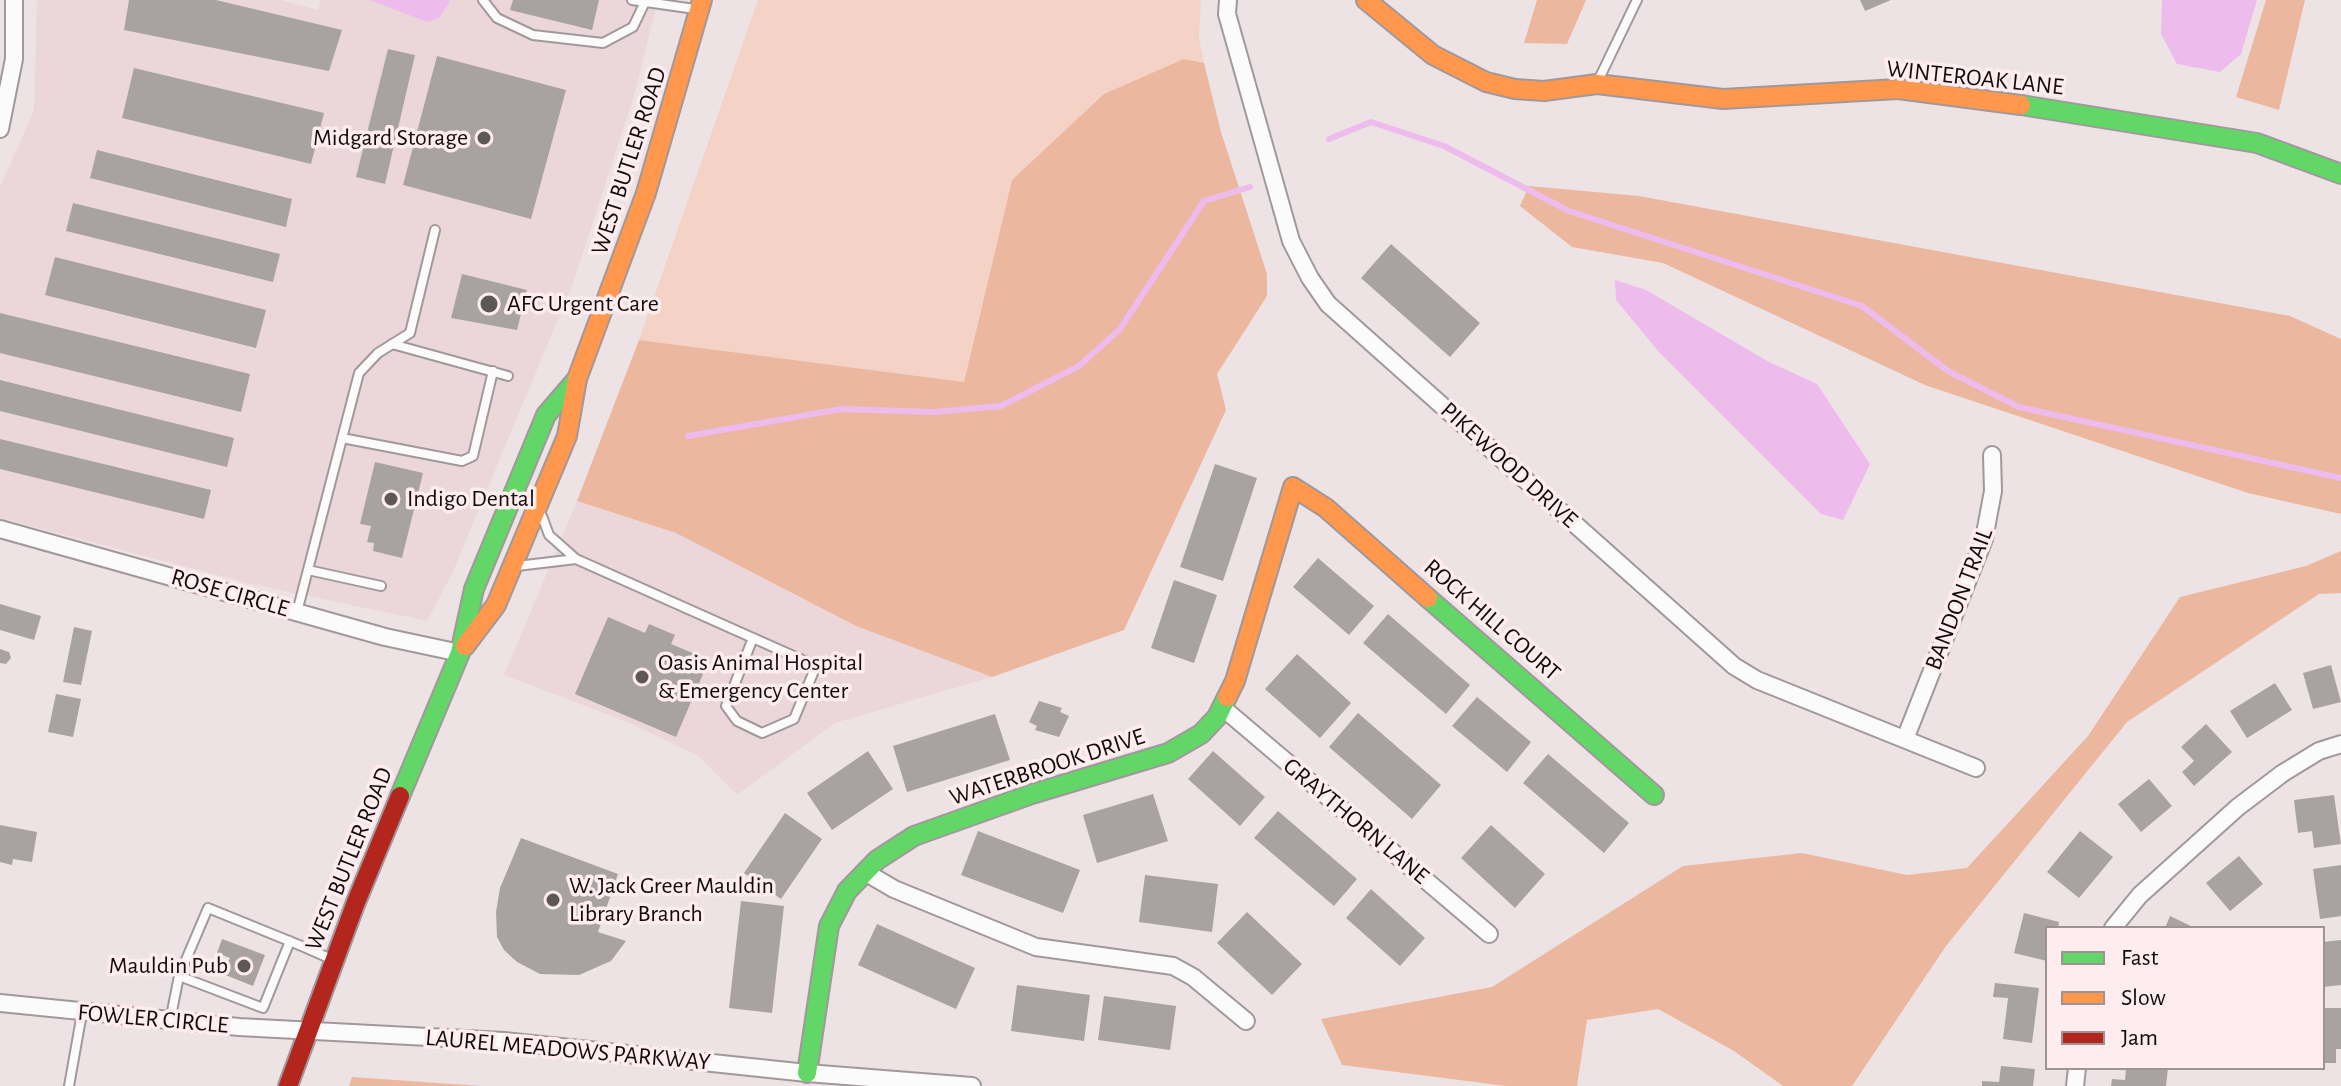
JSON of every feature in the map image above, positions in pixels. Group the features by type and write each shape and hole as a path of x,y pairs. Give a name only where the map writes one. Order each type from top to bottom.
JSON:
{"street":[{"path":"0,129 14,59 14,0"},
{"name":"PIKEWOOD DRIVE","path":"1228,0 1227,14 1291,241 1328,304 1734,666 1757,680 1976,768"},
{"name":"WINTEROAK LANE","path":"1366,0 1433,55 1486,82 1544,91 1597,84 1660,94 1723,99 1898,89 2123,119 2257,143 2341,174"},
{"name":"WEST BUTLER ROAD","path":"460,653 496,605 567,436 577,379 651,180 701,5"},
{"name":"WEST BUTLER ROAD","path":"288,1086 334,960 460,653 474,589 546,415 577,379"},
{"name":"BANDON TRAIL","path":"1905,739 1984,539 1993,491 1992,455"},
{"name":"WATERBROOK DRIVE","path":"807,1073 829,926 847,891 865,872 914,836 1184,746 1201,734 1223,708 1235,681 1293,487"},
{"name":"ROCK HILL COURT","path":"1293,487 1349,527 1654,795"},
{"name":"ROSE CIRCLE","path":"0,529 385,637 460,653"},
{"name":"GRAYTHORN LANE","path":"1223,708 1489,934"},
{"path":"2115,926 2140,895 2238,807 2283,773 2319,751 2341,744"},
{"path":"865,872 894,889 1036,947 1173,966 1193,977 1246,1021"},
{"name":"FOWLER CIRCLE","path":"0,1003 82,1013 307,1031"},
{"name":"LAUREL MEADOWS PARKWAY","path":"307,1031 504,1041 807,1073 972,1086"}],"lane":[{"path":"483,0 497,18 533,35 603,43 633,27 645,2"},
{"path":"632,0 701,5"},
{"path":"1597,84 1637,0"},
{"path":"297,612 359,373 392,344 410,333 435,230"},
{"path":"392,344 508,376"},
{"path":"342,438 462,461 473,456 493,371"},
{"path":"537,506 549,535 576,559 816,666 794,719 762,733 737,721 726,706 753,638"},
{"path":"511,568 576,559"},
{"path":"308,570 381,586"},
{"path":"170,1021 179,976 208,908 334,960"},
{"path":"255,1028 290,941"},
{"path":"179,976 263,1008"},
{"path":"69,1086 82,1013"}],"shaded area":[{"path":"37,0 281,0 318,10 321,0 658,0 635,93 573,283 452,574 427,621 251,584 0,518 0,187 34,110"},
{"path":"370,0 450,1 440,17 427,22"},
{"path":"758,0 1201,0 1199,38 1204,63 1184,59 1012,180 964,382 639,340"},
{"path":"1537,0 1586,0 1567,44 1524,43"},
{"path":"2162,0 2257,0 2241,54 2220,72 2177,64 2161,34"},
{"path":"2266,0 2305,0 2279,110 2236,97"},
{"path":"1184,59 1204,63 1221,132 1267,274 1267,296 1217,374 1226,410 1124,630 992,677 856,626 676,533 577,501 639,340 964,382 1012,180 1104,94"},
{"path":"1529,186 1639,196 2290,316 2341,339 2341,514 2248,493 1925,385 1663,263 1572,247 1520,206"},
{"path":"1615,280 1646,290 1769,362 1817,384 1870,464 1843,520 1821,514 1658,351 1616,300"},
{"path":"577,501 676,533 856,626 992,677 835,723 737,795 698,756 627,722 504,675"},
{"path":"2341,551 2341,593 2319,594 2127,722 1946,946 1852,1086 1783,1086 1734,1051 1658,1009 1587,1020 1577,1086 1506,1086 1342,1065 1321,1019 1492,987 1683,866 1802,853 1907,875 1967,868 2088,736 2180,597 2306,566"},
{"path":"352,1077 481,1086 349,1086"}],"building":[{"path":"129,0 216,0 342,30 329,71 124,30"},
{"path":"513,0 599,0 592,30 510,10"},
{"path":"1860,0 1891,0 1865,11"},
{"path":"388,49 415,55 385,184 356,177"},
{"name":"Midgard Storage","path":"437,56 566,90 531,219 403,185"},
{"path":"134,68 324,113 311,164 122,118"},
{"path":"97,150 292,199 286,227 90,178"},
{"path":"73,203 280,254 273,282 66,231"},
{"path":"1391,244 1480,323 1450,357 1361,278"},
{"path":"55,257 266,310 256,348 45,295"},
{"name":"AFC Urgent Care","path":"462,274 527,290 517,330 451,318"},
{"path":"0,313 250,374 241,412 0,353"},
{"path":"0,380 234,438 227,467 0,411"},
{"path":"0,439 211,490 204,519 0,469"},
{"name":"Indigo Dental","path":"375,462 423,473 402,558 373,551 374,543 367,542 371,526 360,524"},
{"path":"1215,464 1257,478 1223,581 1180,567"},
{"path":"1318,558 1374,606 1349,635 1293,587"},
{"path":"1174,580 1217,595 1194,663 1151,648"},
{"path":"0,604 41,616 34,640 0,630"},
{"path":"1388,614 1470,685 1446,714 1363,643"},
{"name":"Oasis Animal Hospital & Emergency Center","path":"608,617 645,633 649,624 675,635 671,644 709,660 676,737 575,694"},
{"path":"74,627 92,631 81,685 63,682"},
{"path":"0,649 9,652 11,658 6,664 0,663"},
{"path":"1297,654 1351,703 1320,738 1265,689"},
{"path":"2331,665 2341,702 2313,709 2303,673"},
{"path":"2275,683 2292,710 2247,738 2230,711"},
{"path":"56,694 81,699 73,737 48,732"},
{"path":"1477,697 1531,742 1507,772 1452,726"},
{"path":"1039,701 1062,708 1060,712 1069,716 1059,737 1035,730 1037,726 1029,722"},
{"path":"1358,713 1441,785 1412,819 1329,747"},
{"path":"995,714 1010,760 907,792 893,746"},
{"path":"2206,724 2232,752 2194,786 2182,772 2194,761 2181,747"},
{"path":"868,751 893,789 832,830 807,793"},
{"path":"1213,751 1265,797 1240,826 1188,779"},
{"path":"1548,754 1629,823 1604,853 1523,783"},
{"path":"2149,779 2172,806 2141,832 2118,804"},
{"path":"1153,794 1168,841 1097,863 1083,815"},
{"path":"2334,795 2341,844 2314,848 2312,831 2298,833 2294,800"},
{"path":"1278,811 1357,879 1334,906 1254,838"},
{"path":"785,813 822,839 781,899 744,873"},
{"path":"0,825 37,832 32,862 13,859 12,865 0,862"},
{"path":"1491,825 1545,874 1515,908 1461,858"},
{"path":"978,831 1080,870 1063,913 961,875"},
{"path":"2080,831 2113,857 2079,898 2047,872"},
{"name":"W. Jack Greer Mauldin Library Branch","path":"521,838 618,874 598,932 626,941 611,961 579,975 540,974 517,962 504,950 497,937 496,912 500,888"},
{"path":"2239,856 2263,884 2230,911 2206,883"},
{"path":"2341,865 2341,916 2320,919 2313,869"},
{"path":"1145,875 1218,884 1212,932 1139,922"},
{"path":"1371,889 1425,938 1400,966 1346,918"},
{"path":"741,901 784,906 772,1013 729,1008"},
{"path":"1247,912 1302,964 1272,995 1217,943"},
{"path":"2024,913 2059,922 2058,926 2045,926 2045,961 2014,953"},
{"path":"2170,916 2191,926 2166,926"},
{"path":"877,924 975,968 956,1009 858,965"},
{"name":"Mauldin Pub","path":"222,939 265,955 253,986 223,974 230,958 217,953"},
{"path":"2341,940 2341,985 2325,987 2325,942"},
{"path":"1995,983 2039,988 2032,1043 2003,1039 2008,998 1993,997"},
{"path":"1017,985 1090,995 1084,1041 1011,1031"},
{"path":"1104,996 1176,1006 1170,1050 1098,1040"},
{"path":"2325,1008 2341,1008 2341,1049 2336,1049 2336,1063 2325,1063"},
{"path":"2001,1066 2035,1069 2033,1086 1982,1086 1982,1081 1999,1082"},
{"path":"2126,1070 2168,1070 2166,1086 2111,1086 2112,1079 2125,1080"}],"waterway":[{"path":"1329,139 1371,122 1444,146 1569,211 1862,306 1948,371 2019,407 2341,478"},
{"path":"688,436 841,409 934,412 1001,406 1079,366 1120,329 1204,201 1250,187"}],"traffic: fast":[{"path":"2021,105 2257,143 2341,174"},
{"path":"400,796 460,653 474,589 546,415 577,379"},
{"path":"1428,598 1654,795"},
{"path":"807,1073 829,926 847,891 877,860 914,836 1032,794 1168,753 1201,734 1217,717 1227,697"}],"traffic: slow":[{"path":"465,646 496,605 567,436 577,379 646,193 702,0"},
{"path":"1366,0 1433,55 1486,82 1515,89 1544,91 1597,84 1723,99 1898,89 2021,105"},
{"path":"1227,697 1235,681 1293,487 1326,508 1428,598"}],"traffic: jam":[{"path":"288,1086 356,902 400,796"}],"place":[{"name":"Midgard Storage","path":"484,138"},
{"name":"AFC Urgent Care","path":"489,304"},
{"name":"Indigo Dental","path":"391,499"},
{"name":"Oasis Animal Hospital & Emergency Center","path":"642,677"},
{"name":"W. Jack Greer Mauldin Library Branch","path":"553,900"},
{"name":"Mauldin Pub","path":"244,966"}]}
